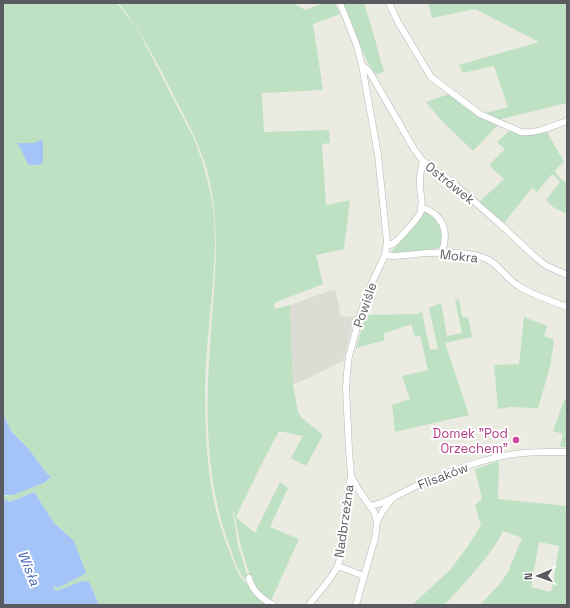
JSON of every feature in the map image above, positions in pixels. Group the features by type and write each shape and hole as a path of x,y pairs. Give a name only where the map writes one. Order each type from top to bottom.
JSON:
{"street":[{"name":"Powiśle","path":"340,3 356,43 362,65 381,175 387,246 385,255 369,289 352,344 347,373 346,397 351,476 378,522"},
{"path":"388,3 431,77 480,114 521,132 528,133 567,121"},
{"name":"Ostrówek","path":"362,65 369,71 414,150 423,161 452,182 500,224 532,255 545,265 567,275"},
{"path":"387,246 393,244 418,217 421,207 420,184 423,161"},
{"path":"421,207 433,212 442,223 445,230 442,252"},
{"name":"Mokra","path":"385,255 393,256 442,252 475,256 493,262 517,285 567,307"},
{"name":"Flisaków","path":"370,506 380,504 418,486 486,460 513,454 567,452"},
{"name":"Nadbrzeżna","path":"309,605 338,566 346,529 351,476"},
{"name":"Flisaków","path":"378,522 382,512 392,499"},
{"path":"356,605 378,522"},
{"path":"338,566 364,576"},
{"path":"249,578 255,591 261,598 273,605"}],"shaded area":[{"path":"335,289 341,317 355,316 343,361 307,379 293,384 290,305"}],"green space":[{"path":"3,3 117,3 132,22 119,3 293,3 305,10 324,3 335,3 340,14 313,24 323,90 262,93 264,132 329,130 330,143 322,144 326,205 350,200 344,249 316,255 323,284 274,303 275,309 290,305 293,384 298,412 302,418 323,435 306,466 291,458 303,436 279,431 236,517 255,533 280,482 288,488 270,527 299,539 269,605 99,605 89,582 82,581 56,592 52,588 74,541 54,523 34,492 10,502 3,498 3,495 7,496 44,483 51,477 28,448 12,432 3,414","holes":["134,26 197,142 209,176 214,208 215,222 209,186 194,139","215,228 216,248 208,373 209,450 216,501 237,567 248,582 249,581 238,546 234,512 240,543 252,583 248,585 237,571 223,535 215,506 209,472 206,438 205,387 214,274"]},
{"path":"343,3 364,3 384,72 374,75"},
{"path":"428,3 567,3 567,103 497,120 482,114 508,107 494,66 463,73 459,65 539,42 475,9 432,18"},
{"path":"449,94 483,118 498,125 473,151 441,120 426,102"},
{"path":"511,129 546,130 564,162 554,171 564,182 567,180 567,214 553,207 546,200 560,182 552,174 537,192 532,188 504,223 478,203 504,179 489,165 505,149 497,142"},
{"path":"422,213 431,213 442,229 443,238 440,248 394,254 392,251"},
{"path":"459,299 462,317 468,317 472,337 445,343 469,415 395,432 392,405 410,399 402,376 428,370 420,335 415,337 411,324 383,334 385,340 356,348 366,315 417,314 422,312 430,350 438,349 429,308 441,303 447,336 462,333 455,300"},
{"path":"524,317 547,326 544,336 554,340 550,367 538,408 510,407 498,409 494,365 519,364"},
{"path":"564,400 567,400 567,447 560,447 563,434 553,431"},
{"path":"499,461 498,499 567,506 567,605 480,605 499,585 508,572 522,538 503,531 496,544 482,563 444,605 412,605 451,569 481,525 475,505 482,499 475,469","holes":["539,542 559,546 552,590 550,592 531,587"]}],"water":[{"path":"42,139 43,162 39,165 29,165 17,143 35,143"},
{"path":"3,414 12,432 28,448 51,477 44,483 13,495 3,495"},
{"name":"Wisła","path":"34,492 54,523 74,541 86,573 58,588 54,586 53,588 57,591 82,581 89,582 99,605 3,605 3,498 10,502"}],"place":[{"name":"Domek \"Pod Orzechem\"","path":"516,440"}]}
